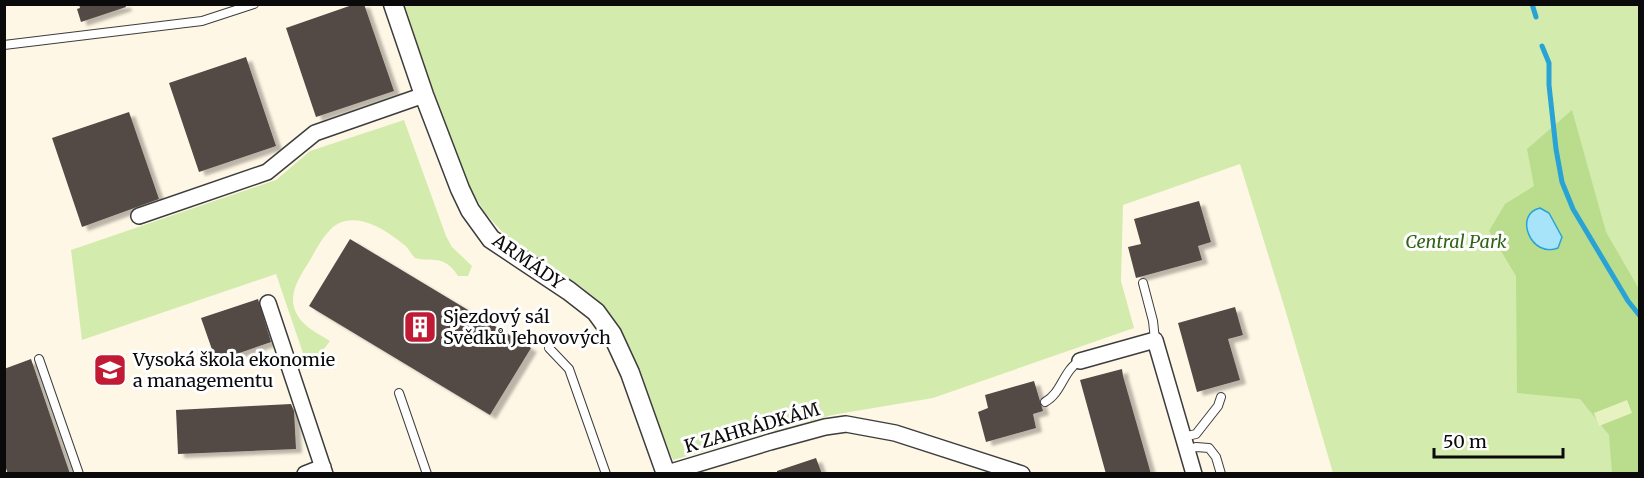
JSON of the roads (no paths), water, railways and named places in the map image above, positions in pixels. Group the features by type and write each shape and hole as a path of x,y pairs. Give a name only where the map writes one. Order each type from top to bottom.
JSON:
{"street":[{"name":"ARMÁDY","path":"393,4 424,95 470,210 491,239 569,291 596,312 612,334 630,374 666,473"},
{"path":"139,216 267,172 315,133 424,95"},
{"path":"268,303 324,470 304,474"},
{"path":"1080,361 1155,340 1194,474"},
{"name":"K ZAHRÁDKÁM","path":"666,473 825,427 846,424 895,433 1022,474"}],"lane":[{"path":"4,45 202,21 254,4"},
{"path":"1143,283 1153,321 1155,340"},
{"path":"549,348 569,369 606,474"},
{"path":"39,359 79,474"},
{"path":"1045,402 1052,399 1072,365 1080,361"},
{"path":"399,393 427,474"},
{"path":"1185,444 1218,406 1221,397"},
{"path":"1185,444 1209,448 1216,457 1221,474"}],"water":[{"path":"1540,208 1549,213 1562,237 1558,248 1548,250 1540,247 1533,242 1529,234 1528,218 1532,212"}],"waterway":[{"path":"1532,4 1536,17"},
{"path":"1542,46 1549,63 1549,85 1562,182 1573,209 1628,301 1640,316"}],"place":[{"name":"Sjezdový sál Svědků Jehovových","path":"420,327"},
{"name":"Vysoká škola ekonomie a managementu","path":"110,370"}],"park label":[{"name":"Central Park","path":"1456,242"}]}
